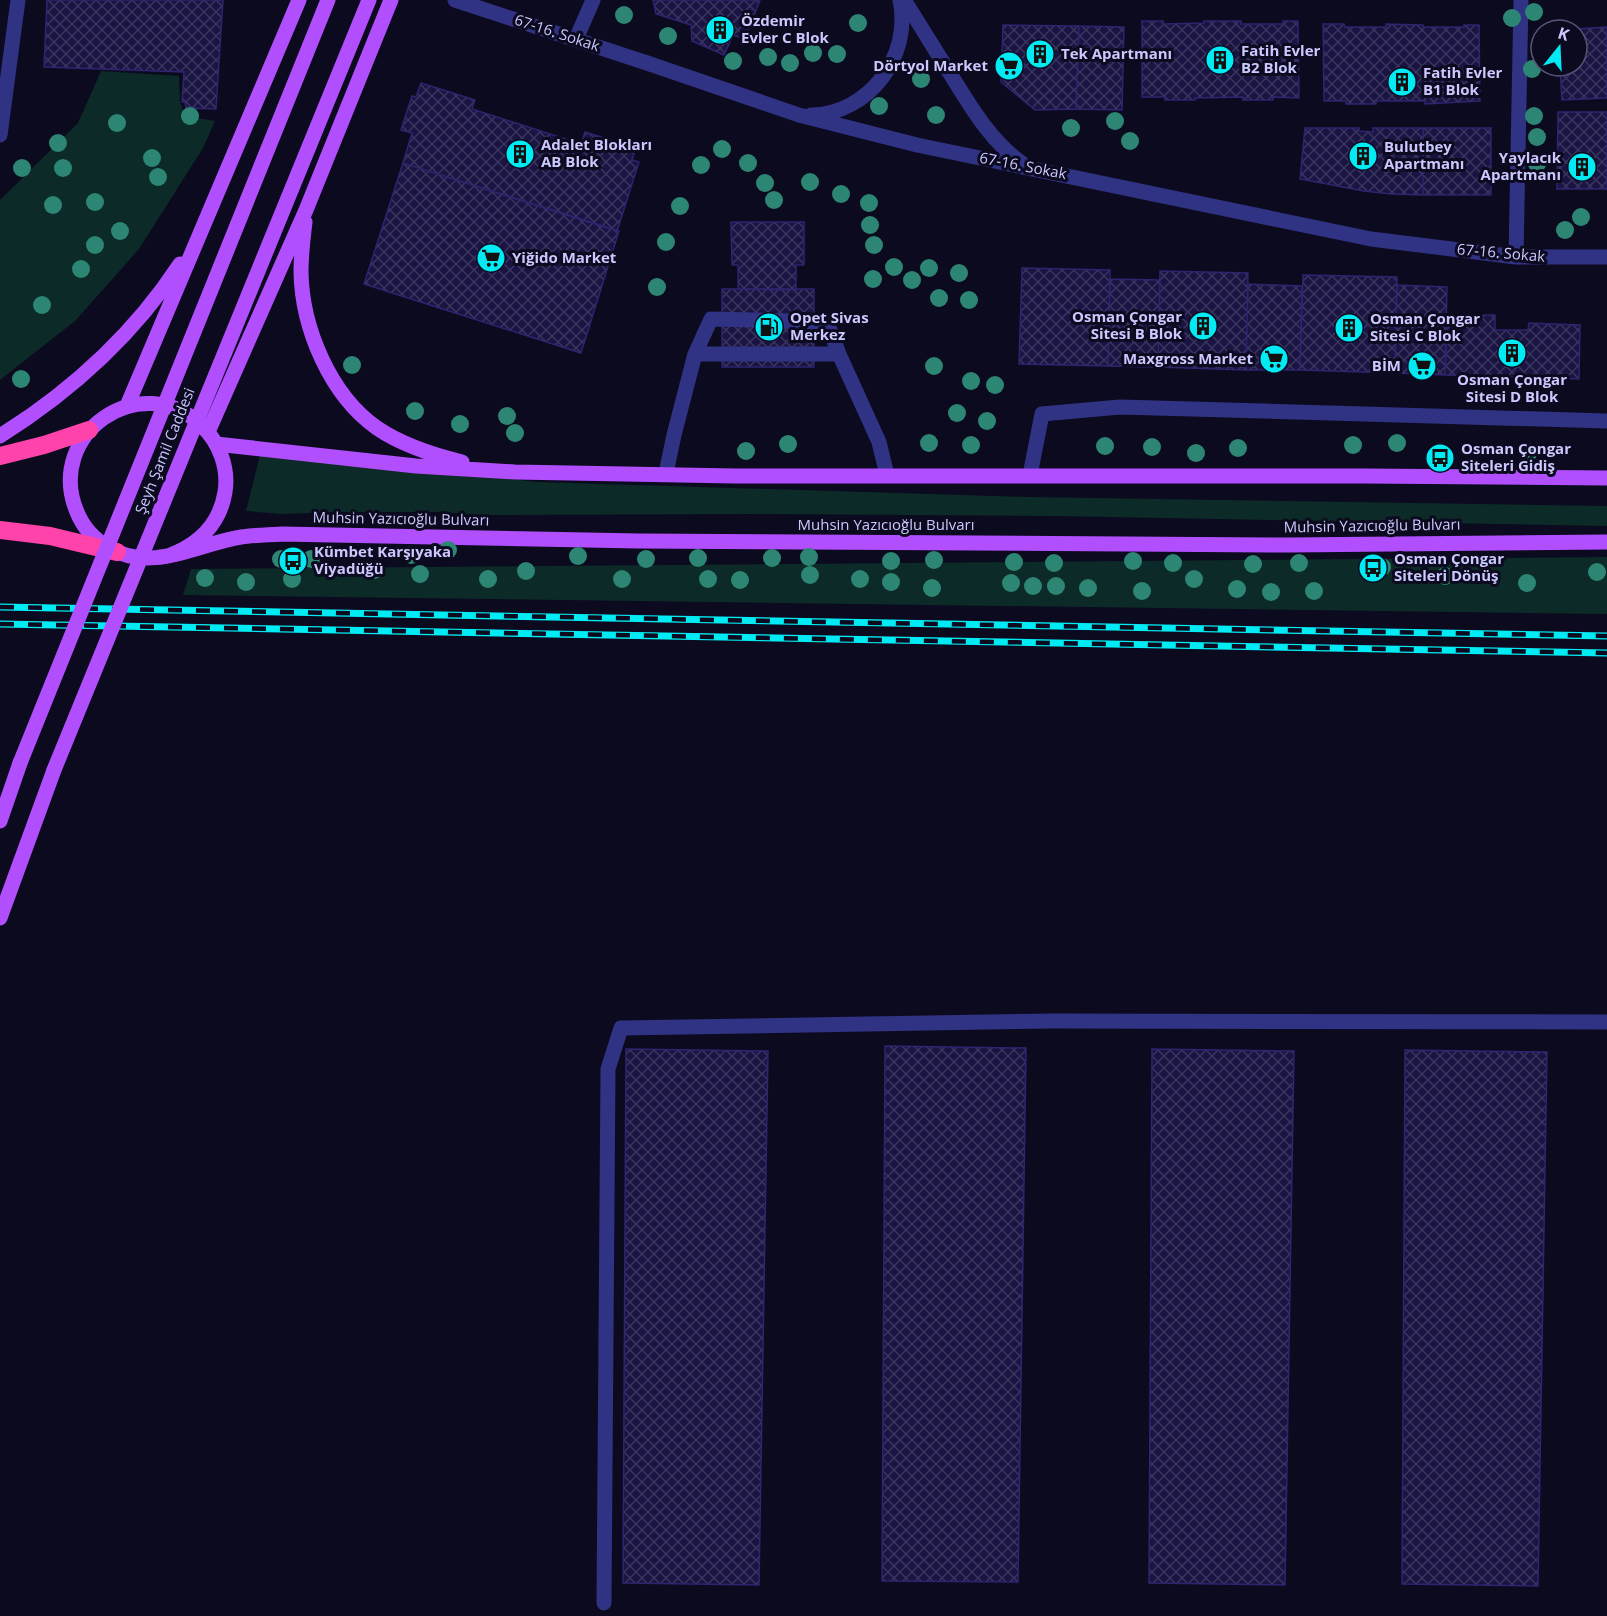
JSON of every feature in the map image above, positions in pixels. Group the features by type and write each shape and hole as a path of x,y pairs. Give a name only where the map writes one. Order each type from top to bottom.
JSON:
{"highway":[{"name":"Muhsin Yazıcıoğlu Bulvarı","path":"0,456 89,430"},
{"name":"Muhsin Yazıcıoğlu Bulvarı","path":"0,530 50,536 117,552"}],"main road":[{"path":"127,406 299,0"},
{"name":"Şeyh Şamil Caddesi","path":"0,821 20,763 328,0"},
{"name":"Şeyh Şamil Caddesi","path":"0,918 54,770 369,0"},
{"path":"391,0 212,438 416,466 514,472 1607,478"},
{"path":"306,210 301,272 310,331 336,384 355,408 377,428 411,446 460,462 514,472"},
{"path":"0,436 60,394 102,357 133,325 168,281 199,234"},
{"name":"Muhsin Yazıcıoğlu Bulvarı","path":"168,556 196,543 216,519 226,490 223,459 212,438 185,413 157,404 142,403 127,406 113,411 89,430 76,452 70,478 71,491 79,516 86,528 105,546 142,559 168,556 242,537 282,534 639,541 1289,545 1607,542"}],"street":[{"path":"0,135 18,0"},
{"name":"67-16. Sokak","path":"455,0 799,115 917,145 1371,239 1516,257 1607,257"},
{"path":"576,39 593,0"},
{"path":"799,115 819,115 846,107 871,91 884,76 900,43 902,0"},
{"path":"902,0 975,114 1010,154 1029,168"},
{"path":"1516,257 1521,0"},
{"path":"666,473 695,354 711,319 827,322 879,442 887,475"},
{"path":"695,354 839,354"},
{"path":"1030,476 1042,414 1120,407 1607,421"},
{"path":"604,1603 608,1069 621,1028 1052,1021 1607,1022"}],"green space":[{"path":"101,71 179,76 180,102 185,116 215,121 203,148 139,249 75,321 0,380 0,200 78,123"},
{"path":"260,455 342,460 538,482 1029,497 1607,506 1607,526 1055,516 486,515 436,512 282,514 246,511"},
{"path":"1607,557 1607,614 183,595 191,569"}],"building":[{"path":"47,0 223,0 216,109 186,108 185,102 182,102 184,72 44,67"},
{"name":"Özdemir Evler C Blok","path":"653,0 760,0 745,39 733,35 724,55 692,41 691,25 656,14"},
{"name":"Fatih Evler B2 Blok","path":"1142,21 1163,21 1163,24 1241,21 1241,24 1283,24 1283,21 1298,21 1299,98 1273,97 1273,100 1243,100 1243,97 1165,100 1165,97 1142,97"},
{"name":"Fatih Evler B1 Blok","path":"1323,24 1344,24 1345,27 1386,27 1386,24 1423,25 1423,27 1479,25 1480,101 1425,104 1425,101 1376,101 1376,104 1346,104 1346,101 1324,101"},
{"name":"Tek Apartmanı","path":"1003,25 1079,26 1076,109 1035,110 1001,82"},
{"path":"1079,26 1124,27 1122,110 1076,109"},
{"path":"1607,27 1607,98 1562,100 1561,78 1589,78 1589,28"},
{"name":"Adalet Blokları AB Blok","path":"421,83 475,100 472,109 581,144 585,132 636,148 632,160 639,162 617,231 403,163 412,133 401,130 412,96 416,97"},
{"name":"Yaylacık Apartmanı","path":"1558,112 1607,112 1607,189 1557,189"},
{"name":"Bulutbey Apartmanı","path":"1305,128 1359,128 1359,131 1373,132 1373,128 1423,128 1423,195 1364,191 1300,179"},
{"path":"1423,128 1491,128 1491,195 1423,195"},
{"name":"Yiğido Market","path":"403,163 619,231 581,353 364,284"},
{"path":"731,222 804,222 804,265 796,265 796,290 738,289 738,265 732,265"},
{"path":"1022,268 1110,270 1108,366 1019,364"},
{"name":"Osman Çongar Sitesi B Blok","path":"1160,271 1248,273 1246,370 1158,367"},
{"name":"Osman Çongar Sitesi C Blok","path":"1303,275 1397,277 1395,373 1300,370"},
{"path":"1110,279 1160,280 1158,367 1108,366"},
{"path":"1248,284 1302,286 1300,370 1246,370"},
{"path":"1397,285 1447,287 1445,375 1395,373"},
{"path":"722,289 814,289 814,367 722,367"},
{"name":"Osman Çongar Sitesi D Blok","path":"1478,315 1495,315 1495,330 1528,330 1529,323 1580,325 1579,379 1445,375 1447,324 1478,324"},
{"path":"885,1046 1026,1048 1018,1582 882,1581"},
{"path":"626,1049 768,1051 759,1585 623,1583"},
{"path":"1152,1049 1294,1051 1285,1585 1149,1583"},
{"path":"1405,1050 1547,1052 1538,1586 1402,1584"}],"railway":[{"path":"0,607 1607,636"},
{"path":"0,624 1607,653"}],"place":[{"name":"Özdemir Evler C Blok","path":"720,30"},
{"name":"Tek Apartmanı","path":"1040,54"},
{"name":"Fatih Evler B2 Blok","path":"1220,60"},
{"name":"Dörtyol Market","path":"1009,66"},
{"name":"Fatih Evler B1 Blok","path":"1402,82"},
{"name":"Adalet Blokları AB Blok","path":"520,154"},
{"name":"Bulutbey Apartmanı","path":"1363,156"},
{"name":"Yaylacık Apartmanı","path":"1582,167"},
{"name":"Yiğido Market","path":"491,258"},
{"name":"Osman Çongar Sitesi B Blok","path":"1203,326"},
{"name":"Opet Sivas Merkez","path":"769,327"},
{"name":"Osman Çongar Sitesi C Blok","path":"1349,328"},
{"name":"Osman Çongar Sitesi D Blok","path":"1512,353"},
{"name":"Maxgross Market","path":"1274,359"},
{"name":"BİM","path":"1422,366"},
{"name":"Osman Çongar Siteleri Gidiş","path":"1440,458"},
{"name":"Kümbet Karşıyaka Viyadüğü","path":"293,561"},
{"name":"Osman Çongar Siteleri Dönüş","path":"1373,568"}]}
